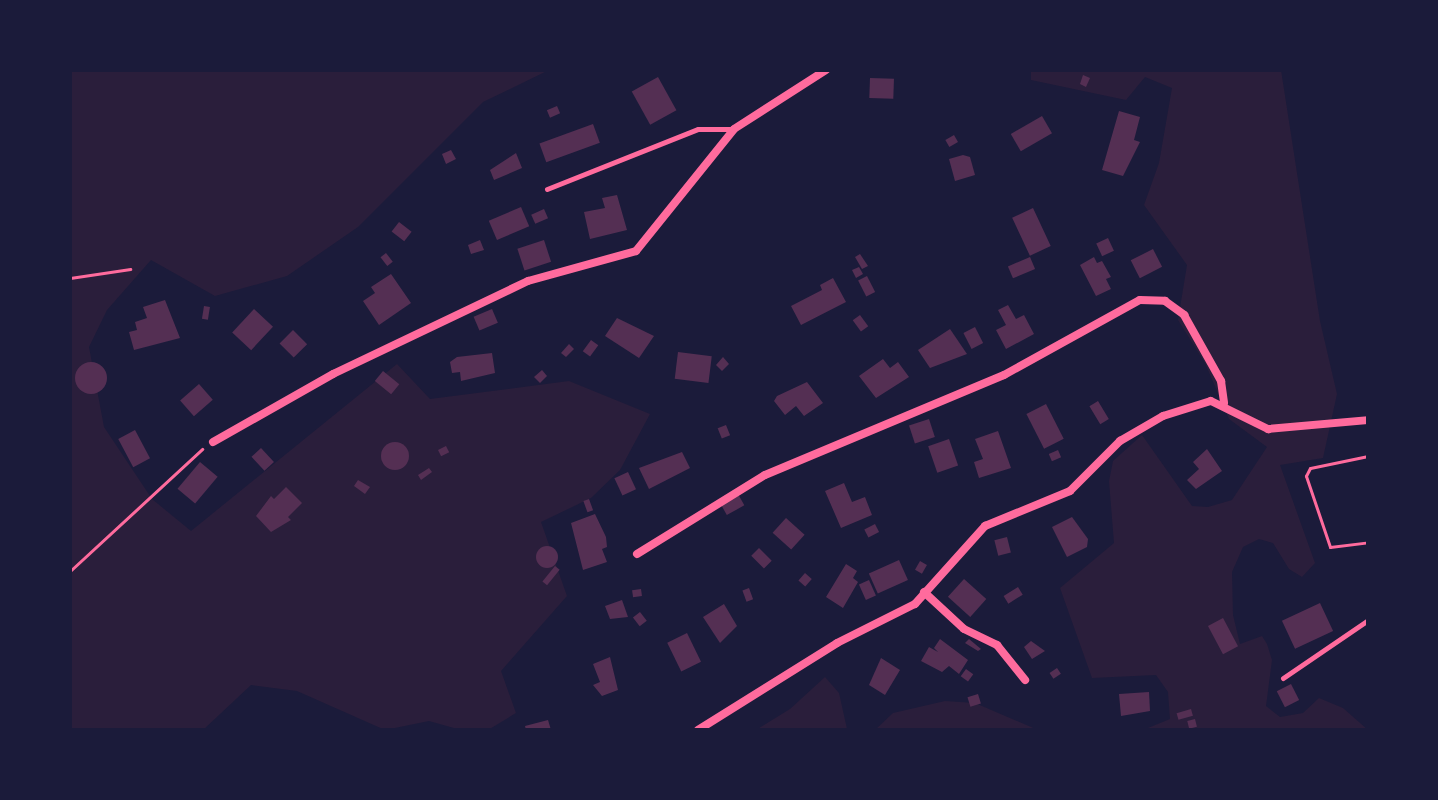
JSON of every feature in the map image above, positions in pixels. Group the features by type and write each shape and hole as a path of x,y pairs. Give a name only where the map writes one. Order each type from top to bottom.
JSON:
{"street":[{"path":"213,442 333,374 528,281 636,251 734,129 826,70"},
{"path":"637,554 765,475 1004,375 1140,300 1165,301 1184,315 1221,381 1224,403"},
{"path":"698,730 837,643 915,604 985,526 1070,491 1132,433 1191,405 1224,403 1268,429 1368,420"},
{"path":"924,592 964,629 997,645 1025,680"}],"lane":[{"path":"547,189 698,129 734,129"},
{"path":"1283,678 1368,620"}],"path":[{"path":"70,278 130,269"},
{"path":"70,571 176,468 213,442"},
{"path":"1368,456 1310,468 1306,476 1328,546 1340,549 1368,542"}],"shaded area":[{"path":"70,70 549,70 483,102 358,227 287,276 215,296 151,260 107,310 89,347 104,427 152,499 191,531 397,364 430,399 569,381 650,414 620,470 591,498 541,522 567,596 501,671 516,713 488,730 461,730 429,721 385,730 297,691 251,685 203,730 70,730"},
{"path":"1031,70 1281,70 1320,321 1337,394 1323,458 1280,465 1315,563 1302,577 1289,569 1273,543 1259,539 1243,547 1232,572 1233,615 1240,644 1262,636 1267,644 1272,660 1266,706 1280,717 1303,713 1319,698 1343,708 1368,730 1143,730 1170,719 1168,692 1156,675 1092,678 1060,588 1114,543 1109,481 1113,461 1142,435 1192,506 1208,507 1232,500 1267,447 1229,419 1205,363 1178,320 1187,265 1144,205 1159,163 1172,88 1145,77 1126,100 1031,80"},
{"path":"825,677 839,693 847,729 875,730 756,730 790,709"},
{"path":"945,701 975,703 1038,730 875,730 893,713"}],"building":[{"path":"1083,75 1090,78 1086,87 1080,84"},
{"path":"658,77 676,110 650,125 632,92"},
{"path":"870,78 894,79 893,99 869,98"},
{"path":"557,106 560,113 550,118 547,110"},
{"path":"1119,111 1140,117 1134,140 1140,142 1123,176 1102,170"},
{"path":"1042,116 1052,133 1021,151 1011,134"},
{"path":"593,124 600,143 546,162 539,143"},
{"path":"954,135 958,142 949,147 945,140"},
{"path":"451,150 456,159 446,164 442,154"},
{"path":"516,153 522,168 494,180 490,170"},
{"path":"963,155 970,157 975,175 955,181 949,159"},
{"path":"617,195 627,230 590,239 584,212 605,208 602,198"},
{"path":"521,207 529,226 497,240 489,221"},
{"path":"1033,208 1051,246 1030,256 1012,218"},
{"path":"544,209 548,218 535,224 531,215"},
{"path":"399,222 412,232 404,241 392,231"},
{"path":"1108,238 1114,251 1102,256 1096,243"},
{"path":"480,240 484,250 471,254 468,245"},
{"path":"544,240 551,262 524,271 517,249"},
{"path":"1153,249 1162,267 1140,278 1131,260"},
{"path":"386,253 393,262 387,266 380,257"},
{"path":"860,254 868,266 862,269 855,257"},
{"path":"1030,257 1035,269 1013,278 1008,266"},
{"path":"1094,257 1097,263 1102,261 1111,277 1106,279 1111,289 1096,296 1080,265"},
{"path":"859,267 863,274 856,278 852,270"},
{"path":"391,274 411,303 379,325 363,301 375,293 371,287"},
{"path":"867,276 875,292 866,297 858,281"},
{"path":"833,278 846,302 801,325 791,306 822,290 820,285"},
{"path":"165,300 180,338 134,350 129,332 137,330 135,322 147,318 143,307"},
{"path":"1008,305 1016,319 1024,315 1034,334 1006,349 996,330 1006,325 998,310"},
{"path":"204,306 210,307 208,320 202,319"},
{"path":"254,309 273,327 251,350 232,332"},
{"path":"492,309 498,323 479,331 474,317"},
{"path":"860,315 868,326 861,332 853,320"},
{"path":"617,318 654,336 639,358 605,336"},
{"path":"975,327 983,343 972,349 963,333"},
{"path":"950,329 967,354 930,368 918,350"},
{"path":"293,330 307,344 294,358 280,343"},
{"path":"591,340 598,345 590,357 583,351"},
{"path":"569,344 574,349 566,357 561,353"},
{"path":"678,352 712,356 708,383 675,379"},
{"path":"492,353 495,373 461,381 460,372 452,373 450,362 457,357"},
{"path":"723,357 729,364 722,371 716,365"},
{"path":"883,359 890,368 898,362 909,377 876,398 859,376"},
{"path":"91,362 102,367 107,378 102,389 91,394 80,389 75,378 80,367"},
{"path":"542,370 547,376 540,383 534,377"},
{"path":"383,371 399,384 391,394 375,381"},
{"path":"807,382 823,403 804,416 796,406 785,415 774,401 777,396"},
{"path":"199,384 213,400 194,416 180,400"},
{"path":"1098,401 1109,419 1100,424 1089,406"},
{"path":"1046,404 1064,439 1044,449 1026,414"},
{"path":"929,419 935,437 915,444 909,425"},
{"path":"726,425 730,435 722,439 718,428"},
{"path":"135,430 150,458 133,467 118,439"},
{"path":"998,431 1011,468 979,478 974,462 983,459 975,439"},
{"path":"949,439 958,465 937,473 928,446"},
{"path":"395,442 405,446 409,456 405,466 395,470 385,466 381,456 385,446"},
{"path":"446,446 449,452 441,456 438,450"},
{"path":"261,448 274,462 264,471 251,457"},
{"path":"1207,449 1222,471 1196,489 1187,480 1199,469 1193,462"},
{"path":"1058,450 1061,457 1052,461 1049,454"},
{"path":"682,452 690,468 649,489 639,468"},
{"path":"200,462 218,477 195,504 178,489"},
{"path":"429,468 432,472 421,480 418,475"},
{"path":"628,472 636,489 622,496 614,478"},
{"path":"358,480 370,487 365,494 354,486"},
{"path":"844,483 852,502 865,497 872,515 841,528 825,491"},
{"path":"286,487 302,503 288,517 291,520 271,532 256,516 271,496 274,499"},
{"path":"738,494 744,505 727,515 721,504"},
{"path":"589,499 593,510 587,512 583,501"},
{"path":"595,514 606,537 607,547 602,549 607,562 583,570 571,523"},
{"path":"1072,517 1088,539 1087,547 1067,557 1052,527"},
{"path":"786,518 805,535 791,550 773,533"},
{"path":"875,524 879,532 868,537 864,529"},
{"path":"1007,537 1011,553 998,556 994,540"},
{"path":"547,546 555,549 558,557 555,565 547,568 539,565 536,557 539,549"},
{"path":"759,548 772,561 764,569 751,556"},
{"path":"899,560 908,580 878,594 869,573"},
{"path":"920,561 927,565 922,574 915,570"},
{"path":"846,564 857,571 853,578 858,582 843,608 826,597"},
{"path":"555,566 560,570 547,585 542,582"},
{"path":"805,573 812,579 805,586 798,581"},
{"path":"964,579 986,599 970,617 948,597"},
{"path":"869,580 876,596 866,600 859,584"},
{"path":"1018,587 1023,595 1008,604 1004,596"},
{"path":"749,588 753,599 747,602 742,590"},
{"path":"641,589 642,596 633,597 632,590"},
{"path":"622,600 628,617 610,619 605,606"},
{"path":"1320,603 1333,631 1295,649 1282,621"},
{"path":"724,604 737,626 720,643 703,617"},
{"path":"640,612 647,621 640,626 633,618"},
{"path":"1223,618 1238,646 1223,654 1208,626"},
{"path":"687,633 701,662 681,671 667,643"},
{"path":"940,639 968,660 959,674 949,666 942,672 921,661 929,647 938,652 934,648"},
{"path":"969,639 981,649 978,651 965,643"},
{"path":"1031,641 1045,651 1032,659 1024,647"},
{"path":"610,657 618,690 602,696 593,685 600,682 593,664"},
{"path":"881,658 900,670 885,695 869,685"},
{"path":"1057,668 1061,674 1053,679 1050,673"},
{"path":"966,669 973,674 968,682 961,676"},
{"path":"1291,684 1299,700 1285,707 1277,691"},
{"path":"1149,692 1150,711 1121,716 1119,694"},
{"path":"978,694 981,704 970,707 967,697"},
{"path":"1191,709 1193,716 1179,720 1177,713"},
{"path":"1195,719 1197,727 1189,729 1187,721"},
{"path":"548,720 551,730 526,730 525,726"}]}
